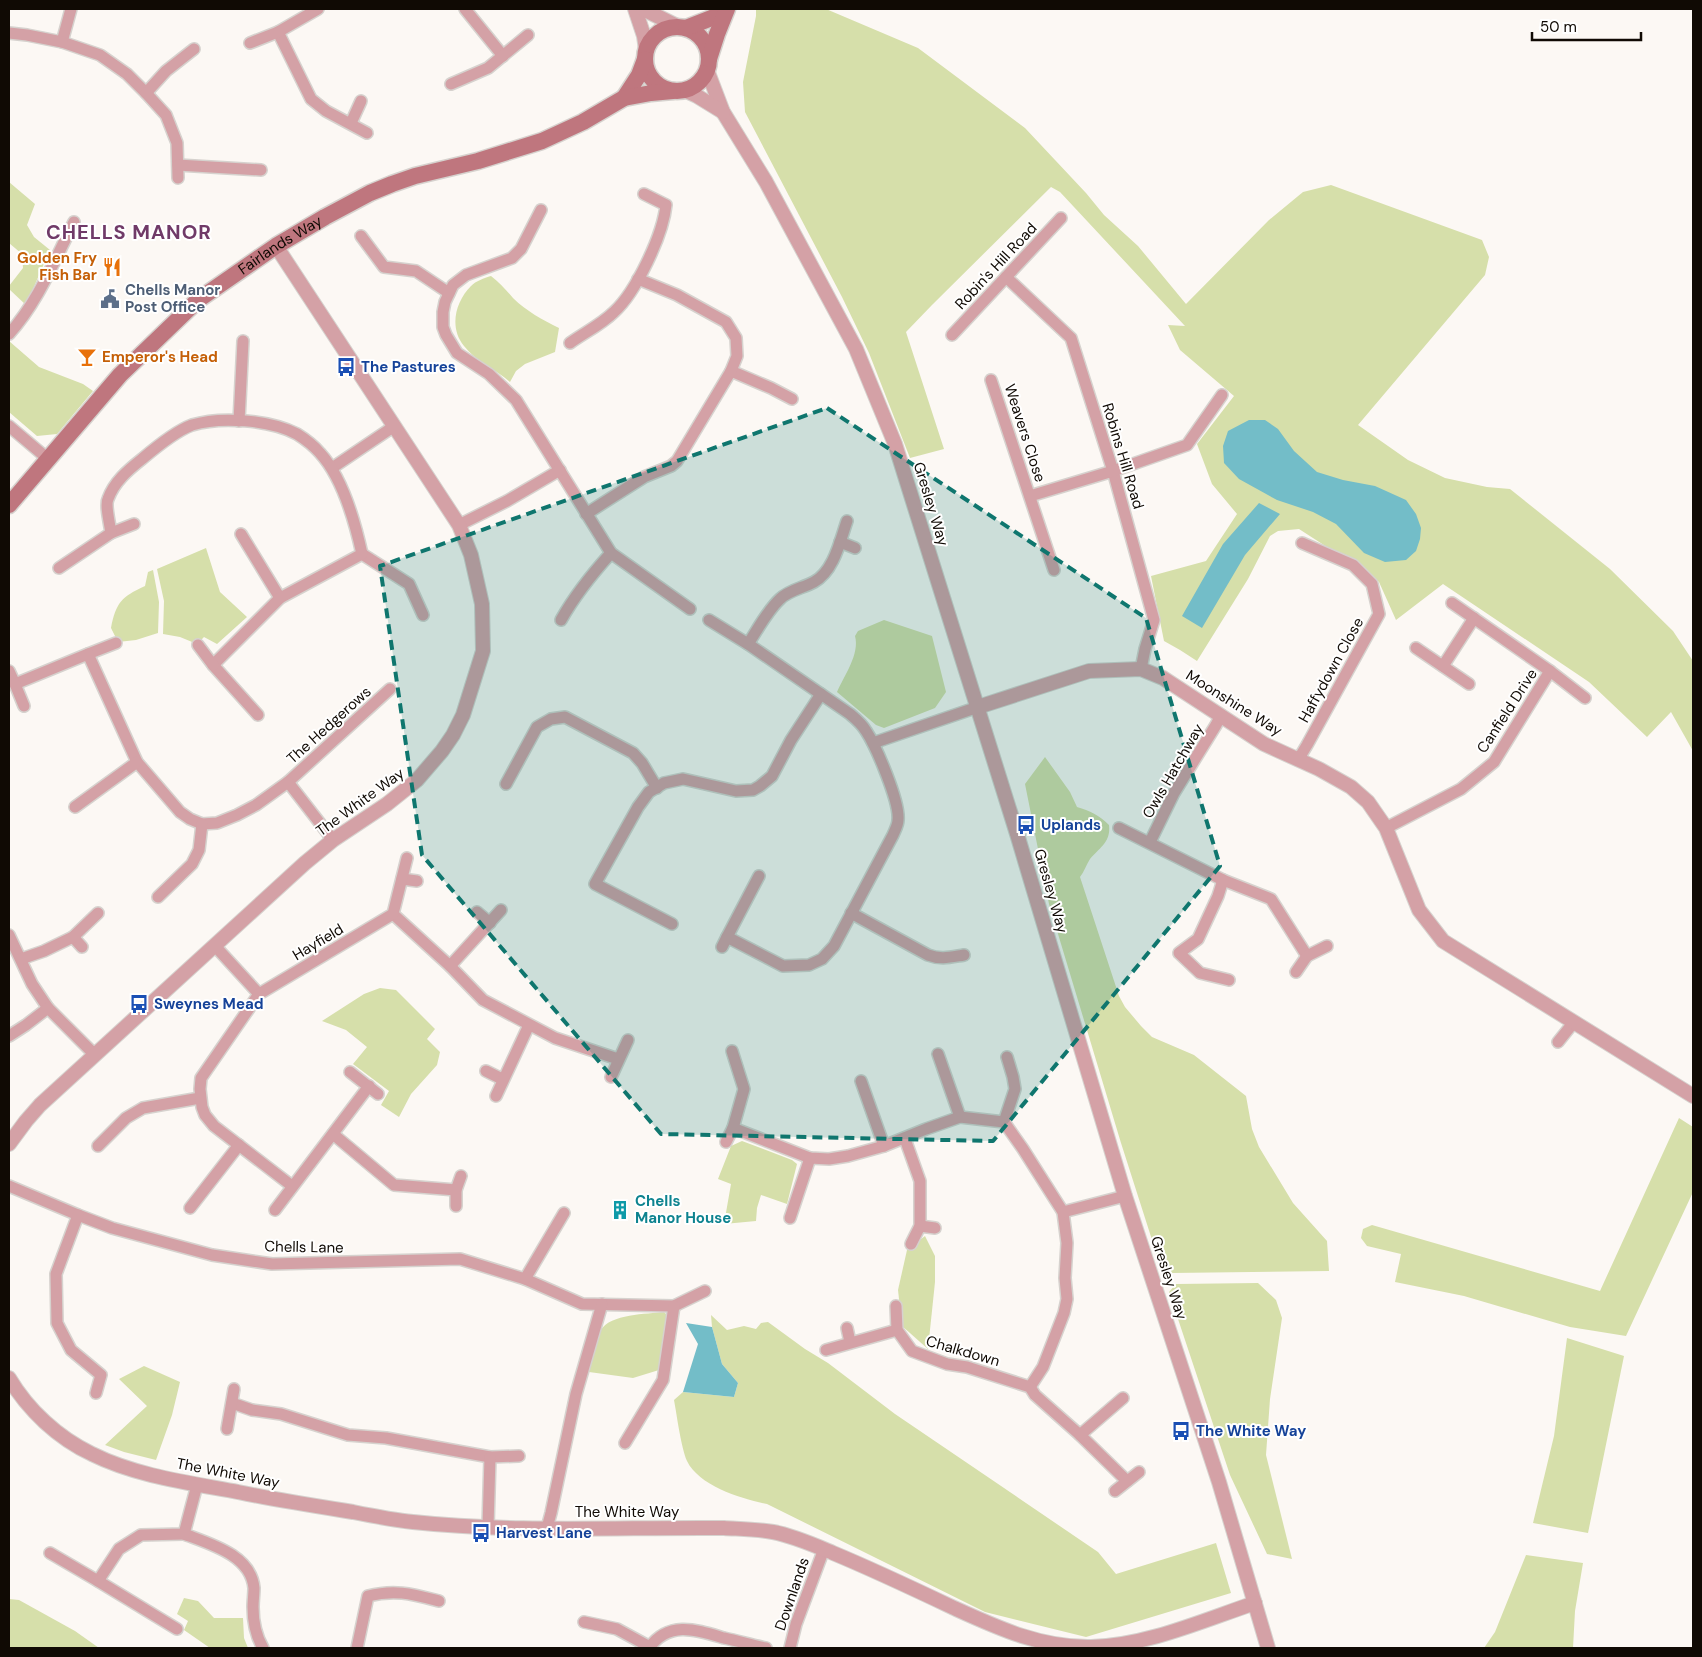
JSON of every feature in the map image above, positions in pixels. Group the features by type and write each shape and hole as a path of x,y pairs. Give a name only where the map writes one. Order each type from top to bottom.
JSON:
{"main road":[{"path":"727,9 717,34 708,66 698,83 678,90 662,87 655,82 646,68 646,54 656,35 670,28 682,28 714,17 727,9"},
{"path":"682,28 700,37 708,50 708,66"},
{"name":"Fairlands Way","path":"624,98 639,75 646,54"},
{"name":"Fairlands Way","path":"9,505 120,375 198,300 276,246 324,217 370,193 415,176 478,161 542,141 583,122 624,98 678,90"}],"street":[{"path":"62,42 71,9"},
{"path":"250,43 278,32 318,9"},
{"path":"464,9 503,56"},
{"path":"635,9 644,36 646,54"},
{"path":"643,9 682,28"},
{"path":"278,32 311,99 326,111 367,133"},
{"path":"9,33 27,34 62,42 100,55 127,74 166,115 177,143 178,178"},
{"path":"451,84 488,68 528,35"},
{"path":"146,93 166,71 194,49"},
{"name":"Gresley Way","path":"708,66 724,112 766,182 856,349 895,444 1017,834 1125,1196 1219,1482 1268,1648"},
{"name":"Gresley Way","path":"678,90 697,96 724,112"},
{"path":"351,123 361,100"},
{"path":"178,165 261,170"},
{"path":"570,343 616,311 638,279 655,246 665,216 666,206 644,194"},
{"path":"541,210 516,254 506,262 466,275 453,285 445,302 442,320 443,327 449,342 457,353 489,374 516,400 611,553 690,609"},
{"name":"Robin's Hill Road","path":"952,335 1062,218"},
{"path":"9,334 23,319 74,222"},
{"path":"361,236 384,267 416,271 449,293"},
{"name":"The White Way","path":"9,1144 40,1105 305,863 333,840 395,799 417,780 442,751 463,715 470,698 483,651 482,604 471,555 459,525 276,246"},
{"name":"Robins Hill Road","path":"1006,277 1071,338 1113,470 1154,620 1141,669"},
{"path":"586,514 644,476 677,462 731,371 736,356 736,338 726,322 677,295 638,279"},
{"path":"239,421 243,341"},
{"path":"731,371 792,399"},
{"name":"Weavers Close","path":"991,380 1054,570"},
{"path":"1113,470 1187,445 1222,396"},
{"path":"111,533 107,500 123,474 149,453 190,426 219,421 239,421 272,425 298,434 321,454 332,468 349,508 362,554 410,584 423,615"},
{"path":"9,426 48,459"},
{"path":"332,468 393,426"},
{"path":"459,525 507,501 560,470"},
{"name":"Weavers Close","path":"1030,496 1113,470"},
{"path":"748,644 778,601 787,594 814,582 825,574 840,542 846,521"},
{"path":"59,568 111,533 134,524"},
{"path":"241,534 280,598"},
{"path":"840,542 855,548"},
{"name":"Haffydown Close","path":"1298,760 1378,614 1372,584 1353,566 1302,543"},
{"path":"561,620 569,605 592,574 611,553"},
{"path":"213,665 280,598 362,554"},
{"name":"Canfield Drive","path":"1452,603 1550,671 1585,698"},
{"path":"1443,666 1474,618"},
{"path":"709,620 748,644 860,722 872,743 897,806 898,820 893,835 851,913 828,953 822,959 809,965 783,966 725,942 759,876"},
{"path":"15,684 116,643"},
{"path":"198,645 213,665 258,715"},
{"path":"1416,648 1469,684"},
{"path":"88,654 137,762 180,812 202,824 199,850 192,864 158,897"},
{"name":"Moonshine Way","path":"978,707 1089,671 1141,669 1164,678 1264,744 1319,769 1350,786 1368,802 1386,828 1418,910 1443,941 1693,1096"},
{"path":"9,671 24,706"},
{"name":"Canfield Drive","path":"1386,828 1460,789 1494,762 1550,671"},
{"name":"The Hedgerows","path":"202,824 217,823 256,805 288,782 390,689"},
{"path":"672,924 595,884 643,798 664,783 683,779 736,791 753,790 760,786 772,776 791,740 821,694"},
{"path":"872,743 978,707"},
{"name":"Owls Hatchway","path":"1150,842 1174,793 1221,715"},
{"path":"506,784 537,727 551,719 565,717 634,753 656,788"},
{"path":"75,807 137,762"},
{"name":"The Hedgerows","path":"288,782 333,840"},
{"name":"Owls Hatchway","path":"1120,828 1223,880 1271,899 1307,956"},
{"path":"407,858 393,914 450,966 483,1000 555,1038 618,1059"},
{"path":"402,879 417,881"},
{"path":"1223,880 1218,896 1198,940 1179,953 1200,973 1228,980"},
{"path":"450,966 501,910"},
{"path":"477,912 490,922"},
{"path":"21,959 44,951 73,937 98,913"},
{"path":"851,913 928,955 938,958 964,955"},
{"name":"Hayfield","path":"200,1098 202,1078 206,1070 259,994 393,914"},
{"path":"9,935 32,984 48,1008 95,1055"},
{"path":"73,937 82,947"},
{"path":"215,946 259,994"},
{"path":"1296,972 1307,956 1327,946"},
{"path":"9,1036 48,1008"},
{"path":"1558,1042 1574,1022"},
{"path":"496,1096 502,1079 529,1025"},
{"path":"611,1076 628,1040"},
{"path":"726,1142 733,1128 744,1090 732,1051"},
{"path":"938,1054 960,1118"},
{"path":"1004,1122 1015,1089 1007,1057"},
{"path":"350,1072 378,1094"},
{"path":"486,1072 502,1079"},
{"path":"861,1081 884,1146"},
{"path":"275,1210 369,1086"},
{"path":"98,1146 126,1118 135,1112 154,1105 200,1098 202,1107 214,1126 292,1186"},
{"path":"733,1128 810,1158 829,1159 884,1146 960,1118 1004,1122 1063,1212 1067,1243 1065,1278 1067,1299 1064,1313 1043,1367 1030,1386 1035,1395 1080,1435 1127,1481"},
{"path":"332,1134 394,1185 456,1190"},
{"path":"905,1139 920,1181 920,1226 911,1244"},
{"path":"190,1208 239,1145"},
{"path":"790,1218 810,1158"},
{"path":"456,1206 456,1190 461,1176"},
{"name":"Chells Lane","path":"9,1186 78,1215 130,1233 212,1255 272,1264 460,1258 525,1279 582,1304 674,1306 705,1291"},
{"path":"1063,1212 1125,1196"},
{"path":"525,1279 564,1213"},
{"path":"78,1215 56,1274 57,1323 71,1350 101,1375 96,1392"},
{"path":"920,1226 935,1228"},
{"path":"546,1528 551,1513 576,1394 602,1304"},
{"path":"625,1443 663,1380 674,1306"},
{"path":"826,1350 897,1330 896,1306"},
{"path":"848,1328 850,1342"},
{"name":"Chalkdown","path":"897,1330 912,1351 947,1364 967,1367 1030,1386"},
{"name":"The White Way","path":"9,1378 32,1409 64,1438 89,1453 128,1469 272,1499 413,1522 488,1527 750,1529 790,1536 1004,1630 1024,1638 1050,1644 1072,1646 1134,1645 1255,1603"},
{"path":"226,1429 234,1389"},
{"path":"1080,1435 1118,1397"},
{"path":"232,1402 252,1410 281,1414 348,1435 386,1438 490,1457 518,1456"},
{"path":"488,1527 490,1457"},
{"path":"1116,1491 1139,1472"},
{"path":"184,1534 197,1484"},
{"path":"98,1581 119,1549 141,1535 184,1534 212,1545 238,1560 248,1571 254,1587 253,1608 257,1638 263,1648"},
{"name":"Downlands","path":"790,1648 796,1624 824,1550"},
{"path":"50,1553 177,1629"},
{"path":"357,1648 368,1596 385,1592 399,1592 439,1600"},
{"name":"Downlands","path":"584,1622 617,1629 650,1648 662,1636 683,1629 766,1648"}],"highlighted area":[{"path":"827,408 1146,618 1220,866 993,1141 661,1134 422,855 380,566"}],"green space":[{"path":"756,9 826,9 918,48 1025,128 1104,215 1138,246 1186,304 1269,220 1303,192 1331,185 1482,240 1489,257 1485,275 1358,425 1408,460 1445,478 1487,487 1510,489 1610,569 1673,631 1693,661 1693,751 1671,712 1647,737 1589,682 1443,584 1396,620 1379,582 1357,562 1330,549 1299,529 1278,531 1270,536 1248,579 1197,661 1164,641 1151,576 1206,561 1237,514 1212,484 1197,444 1234,396 1180,350 1168,325 1185,326 1060,192 1051,187 906,332 944,449 910,458 869,353 842,297 745,112 743,82"},
{"path":"9,182 35,204 27,225 34,237 50,250 26,305 9,289 9,286 23,268 22,254 9,243"},
{"path":"491,276 523,307 559,328 555,352 525,364 516,371 510,382 469,352 459,339 455,323 458,307 465,292 475,283"},
{"path":"9,341 39,367 83,384 93,391 57,434 37,436 9,412"},
{"path":"206,548 220,592 247,617 217,644 204,637 197,644 180,637 163,634 164,601 157,569"},
{"path":"153,570 159,602 158,633 136,640 118,642 111,628 115,612 125,598 145,586 148,572"},
{"path":"884,620 932,636 946,692 935,708 884,728 876,725 837,692 853,657 856,643 855,636 858,631"},
{"path":"1045,757 1070,792 1077,807 1094,814 1109,825 1107,840 1090,859 1080,877 1119,996 1125,1007 1152,1037 1194,1055 1246,1096 1252,1129 1259,1147 1293,1203 1327,1241 1329,1271 1172,1273 1161,1268 1049,904 1025,784"},
{"path":"380,988 396,990 435,1029 427,1039 440,1052 437,1065 411,1094 399,1117 381,1105 389,1091 353,1064 367,1047 346,1030 322,1021 364,994"},
{"path":"1679,1118 1693,1127 1693,1192 1626,1336 1570,1327 1464,1296 1395,1282 1401,1254 1367,1246 1361,1238 1363,1229 1372,1225 1600,1291"},
{"path":"742,1141 792,1160 797,1164 787,1204 761,1195 756,1221 724,1224 731,1184 718,1179 731,1146"},
{"path":"925,1236 935,1256 935,1282 928,1349 902,1326 898,1290 907,1250"},
{"path":"1258,1283 1276,1300 1282,1318 1270,1399 1266,1455 1292,1559 1267,1554 1230,1475 1169,1292 1176,1284"},
{"path":"664,1312 667,1315 659,1370 633,1378 589,1372 597,1340 601,1330 606,1325 620,1318"},
{"path":"711,1315 727,1330 744,1326 756,1329 761,1323 768,1322 828,1363 895,1414 1098,1552 1116,1574 1216,1543 1231,1593 1086,1637 985,1612 767,1504 722,1490 701,1478 687,1461 674,1400 683,1392 734,1397 738,1383 722,1364 712,1327"},
{"path":"1567,1338 1624,1356 1588,1533 1533,1523 1554,1436"},
{"path":"144,1366 180,1382 172,1415 156,1460 105,1445 147,1406 119,1379"},
{"path":"1526,1555 1583,1563 1575,1611 1573,1648 1484,1648 1495,1632"},
{"path":"184,1598 198,1601 214,1618 243,1618 244,1638 248,1648 210,1648 184,1630 188,1621 177,1614"},
{"path":"9,1599 19,1600 75,1631 99,1648 9,1648"}],"water":[{"path":"1249,420 1265,420 1278,429 1294,451 1317,472 1343,480 1375,486 1406,500 1416,514 1421,528 1416,551 1406,560 1385,562 1364,553 1336,524 1313,512 1277,500 1239,479 1224,463 1223,446 1228,431"},
{"path":"1259,503 1280,514 1245,555 1202,628 1182,616 1223,544"},
{"path":"686,1323 712,1327 722,1364 738,1383 734,1397 683,1392 698,1344"}],"place":[{"name":"Golden Fry Fish Bar","path":"112,267"},
{"name":"Chells Manor Post Office","path":"110,299"},
{"name":"Emperor's Head","path":"87,357"},
{"name":"The Pastures","path":"346,367"},
{"name":"Uplands","path":"1026,825"},
{"name":"Sweynes Mead","path":"139,1004"},
{"name":"Chells Manor House","path":"620,1210"},
{"name":"The White Way","path":"1181,1431"},
{"name":"Harvest Lane","path":"481,1533"}],"district":[{"name":"CHELLS MANOR","path":"129,232"}]}
